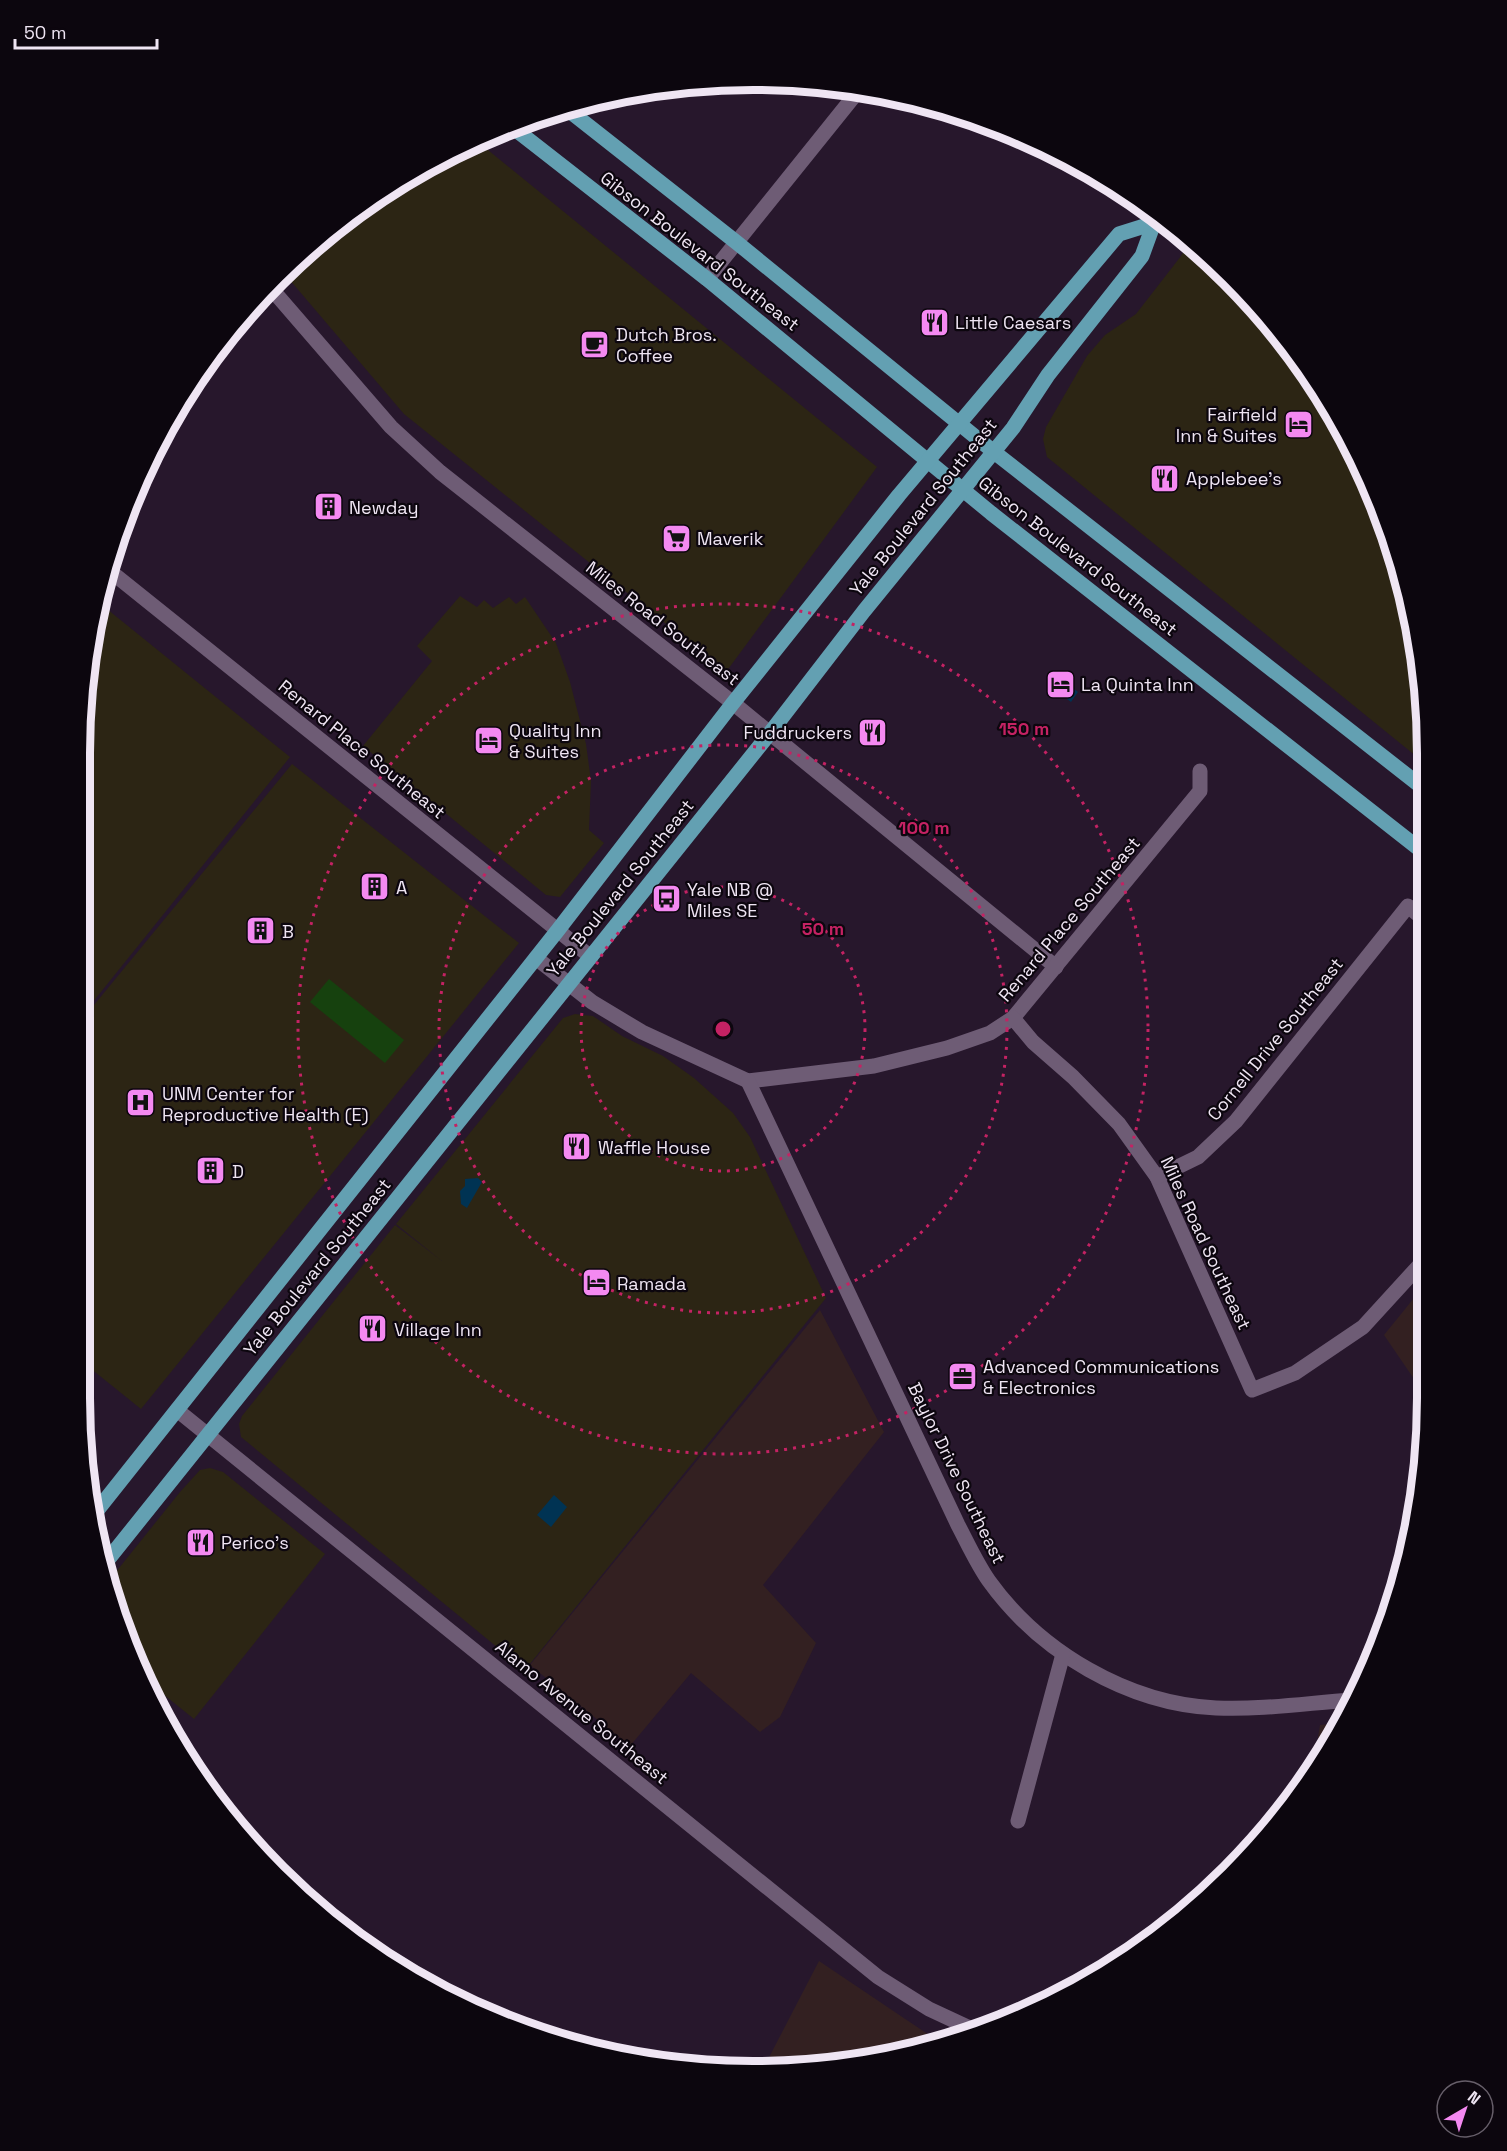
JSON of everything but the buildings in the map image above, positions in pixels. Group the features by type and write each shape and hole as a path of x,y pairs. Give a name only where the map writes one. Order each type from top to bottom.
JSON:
{"main road":[{"name":"Gibson Boulevard Southeast","path":"575,115 736,242 993,453 1417,782"},
{"name":"Gibson Boulevard Southeast","path":"520,133 707,279 963,489 1417,846"},
{"name":"Yale Boulevard Southeast","path":"100,1507 536,958 733,703 927,460 1119,234 1150,222"},
{"name":"Yale Boulevard Southeast","path":"110,1557 770,733 864,611 993,453 1048,375 1142,256 1154,225"}],"street":[{"path":"707,279 852,98"},
{"name":"Miles Road Southeast","path":"276,293 413,448 733,703 1056,967"},
{"name":"Renard Place Southeast","path":"115,576 591,957"},
{"name":"Renard Place Southeast","path":"748,1081 874,1066 958,1044 990,1033 1013,1018 1200,791 1200,771"},
{"name":"Cornell Drive Southeast","path":"1157,1177 1198,1157 1236,1121 1408,906 1417,913"},
{"path":"536,958 567,984 642,1032 748,1081"},
{"name":"Miles Road Southeast","path":"1013,1018 1033,1042 1073,1077 1119,1124 1157,1177 1252,1390 1296,1372 1363,1327 1417,1269"},
{"name":"Baylor Drive Southeast","path":"748,1081 958,1526 988,1579 1024,1622 1064,1654 1109,1680 1184,1704 1217,1708 1344,1700"},
{"name":"Alamo Avenue Southeast","path":"177,1410 878,1977 929,2008 966,2026"},
{"path":"1018,1821 1064,1654"}],"shaded area":[{"path":"485,147 877,467 726,672 404,414 289,279 350,227 385,202 460,158"},
{"path":"1184,250 1223,284 1280,350 1305,385 1349,460 1382,540 1404,624 1416,710 1417,757 1047,457 1043,439 1046,427 1087,356 1105,335 1136,314"},
{"path":"460,596 477,607 484,600 493,608 509,597 516,604 525,597 556,643 570,682 586,744 591,781 589,830 604,843 560,897 546,895 363,746 432,661 417,646"},
{"path":"107,609 290,757 90,1006 91,710"},
{"path":"292,764 519,943 141,1409 90,1368 90,1010"},
{"path":"575,1014 593,1016 622,1036 663,1056 694,1078 733,1113 750,1137 826,1298 525,1670 241,1437 239,1424 242,1416 395,1225 442,1261 396,1224 563,1018"},
{"path":"1417,1294 1417,1383 1384,1335"},
{"path":"820,1310 884,1432 763,1585 816,1643 780,1717 760,1732 691,1673 630,1746 530,1665"},
{"path":"210,1468 223,1472 325,1554 194,1719 157,1689 125,1611 114,1574 200,1470"},
{"path":"1331,1724 1316,1748 1320,1725"},
{"path":"819,1961 931,2036 883,2048 840,2055 767,2061"}],"green space":[{"path":"329,979 404,1040 385,1063 310,1002"}],"water":[{"path":"1055,674 1078,692 1071,702 1047,684"},
{"path":"478,1178 482,1182 467,1208 461,1204 460,1191 465,1186 465,1179"},
{"path":"554,1495 567,1507 551,1527 537,1515"}],"place":[{"name":"Little Caesars","path":"934,322"},
{"name":"Dutch Bros. Coffee","path":"595,344"},
{"name":"Fairfield Inn & Suites","path":"1298,424"},
{"name":"Applebee's","path":"1165,478"},
{"name":"Newday","path":"328,507"},
{"name":"Maverik","path":"676,538"},
{"name":"La Quinta Inn","path":"1060,684"},
{"name":"Fuddruckers","path":"873,732"},
{"name":"Quality Inn & Suites","path":"488,740"},
{"name":"A","path":"375,887"},
{"name":"Yale NB @ Miles SE","path":"666,899"},
{"name":"B","path":"261,931"},
{"name":"UNM Center for Reproductive Health (E)","path":"141,1103"},
{"name":"Waffle House","path":"577,1147"},
{"name":"D","path":"211,1171"},
{"name":"Ramada","path":"596,1283"},
{"name":"Village Inn","path":"373,1329"},
{"name":"Advanced Communications & Electronics","path":"962,1376"},
{"name":"Perico's","path":"200,1542"}]}
